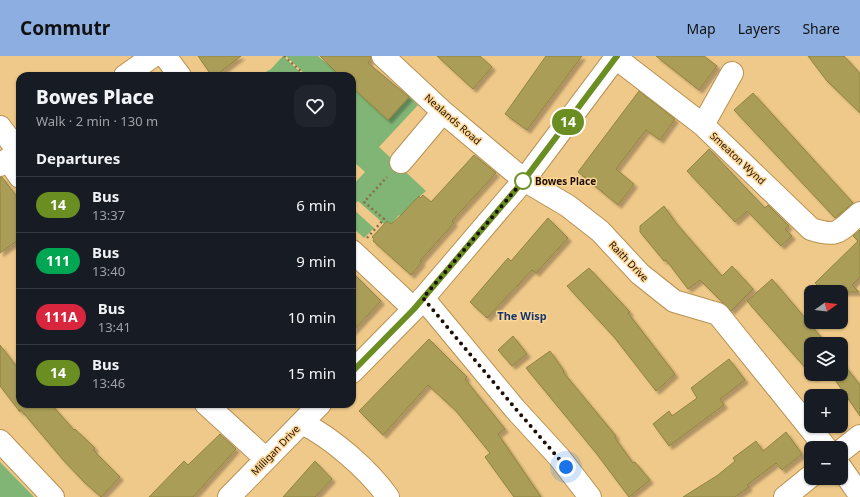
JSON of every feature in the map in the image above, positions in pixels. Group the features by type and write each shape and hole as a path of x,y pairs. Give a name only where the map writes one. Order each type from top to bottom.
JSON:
{"street":[{"path":"131,72 153,56"},
{"path":"165,56 177,72"},
{"name":"Nealands Road","path":"383,56 443,112 524,180"},
{"path":"356,368 418,304 524,180 617,57"},
{"name":"Smeaton Wynd","path":"617,57 703,126 811,229 826,234 837,233 860,213"},
{"path":"703,126 732,73"},
{"path":"401,162 443,112"},
{"path":"0,127 13,161"},
{"name":"Raith Drive","path":"524,180 568,206 600,231 640,274 674,302 718,314 820,441"},
{"path":"356,254 418,304 559,457 590,497"},
{"path":"210,408 266,459"},
{"name":"Milligan Drive","path":"229,497 316,408"},
{"path":"302,423 322,433 360,467 388,497"},
{"path":"848,446 860,436"},
{"path":"0,441 53,497"},
{"path":"848,478 860,495"},
{"path":"785,497 804,482"}],"path":[{"path":"284,56 302,72"},
{"path":"356,249 384,219 364,202 401,162"}],"green space":[{"path":"283,56 300,72 266,72 271,69"},
{"path":"286,56 318,56 336,72 303,72"},
{"path":"356,91 388,120 409,97 418,105 379,147 426,191 412,203 403,219 399,215 391,224 387,221 384,224 358,201 356,203 356,182 365,172 356,164"},
{"path":"356,212 374,228 364,238 356,231"},
{"path":"0,462 34,497 0,497"}],"building":[{"path":"198,56 241,56 220,72 209,72"},
{"path":"320,56 371,56 368,63 409,97 388,120 356,91 356,72 336,72"},
{"path":"437,56 480,56 492,67 473,89"},
{"path":"546,56 582,56 527,130 505,114"},
{"path":"656,56 704,56 717,66 699,90"},
{"path":"808,56 844,56 857,70 860,74 860,113 827,81"},
{"path":"639,91 675,119 660,140 646,130 616,169 634,184 618,205 578,172"},
{"path":"753,93 853,203 835,218 734,110"},
{"path":"709,149 765,208 768,205 789,226 785,229 792,236 781,246 747,211 735,222 687,171"},
{"path":"474,155 496,173 452,221 454,223 420,261 422,262 411,275 373,241 374,239 372,237 387,221 391,224 419,196 420,198 423,195 431,202"},
{"path":"0,177 2,177 16,196 16,242 0,253"},
{"path":"664,206 676,223 722,276 732,266 753,289 731,311 700,280 688,289 666,260 664,261 640,232 640,226"},
{"path":"548,218 568,238 536,273 532,270 487,318 470,302 508,258 511,261"},
{"path":"860,230 860,277 852,285 859,292 848,292 848,285 817,285 815,283 858,241 853,236"},
{"path":"589,268 630,312 628,313 675,374 656,391 614,337 567,286"},
{"path":"356,276 381,301 356,328"},
{"path":"772,279 804,317 804,329 814,329 821,337 804,337 804,367 747,301"},
{"path":"513,336 527,354 512,366 498,350"},
{"path":"429,339 467,377 465,379 505,429 498,434 541,497 514,497 485,457 490,453 456,411 428,385 383,435 359,411"},
{"path":"0,345 16,366 16,407 0,386"},
{"path":"550,351 564,371 563,372 616,436 615,438 633,463 635,462 650,480 629,497 596,453 526,368"},
{"path":"729,359 745,380 720,399 724,405 669,446 653,424 669,411 672,416 697,398 691,388"},
{"path":"848,370 860,385 860,416 848,399 848,389 841,389 836,381 848,381"},
{"path":"17,408 55,408 74,430 75,429 95,448 93,450 120,477 101,497 64,461 20,409 20,412"},
{"path":"786,432 802,454 782,470 776,463 747,485 749,487 735,497 683,497 718,475 735,461 733,458 756,441 763,451"},
{"path":"220,434 236,449 193,497 149,497 184,461 188,465"},
{"path":"315,461 332,479 315,497 283,497"}],"bus line":[{"name":"14","path":"356,368 414,309 524,180 617,56"}],"place":[{"name":"Bowes Place","path":"523,181"}],"district":[{"name":"The Wisp","path":"522,316"}],"route":[{"path":"523,181 524,180 423,298 566,467"}]}
